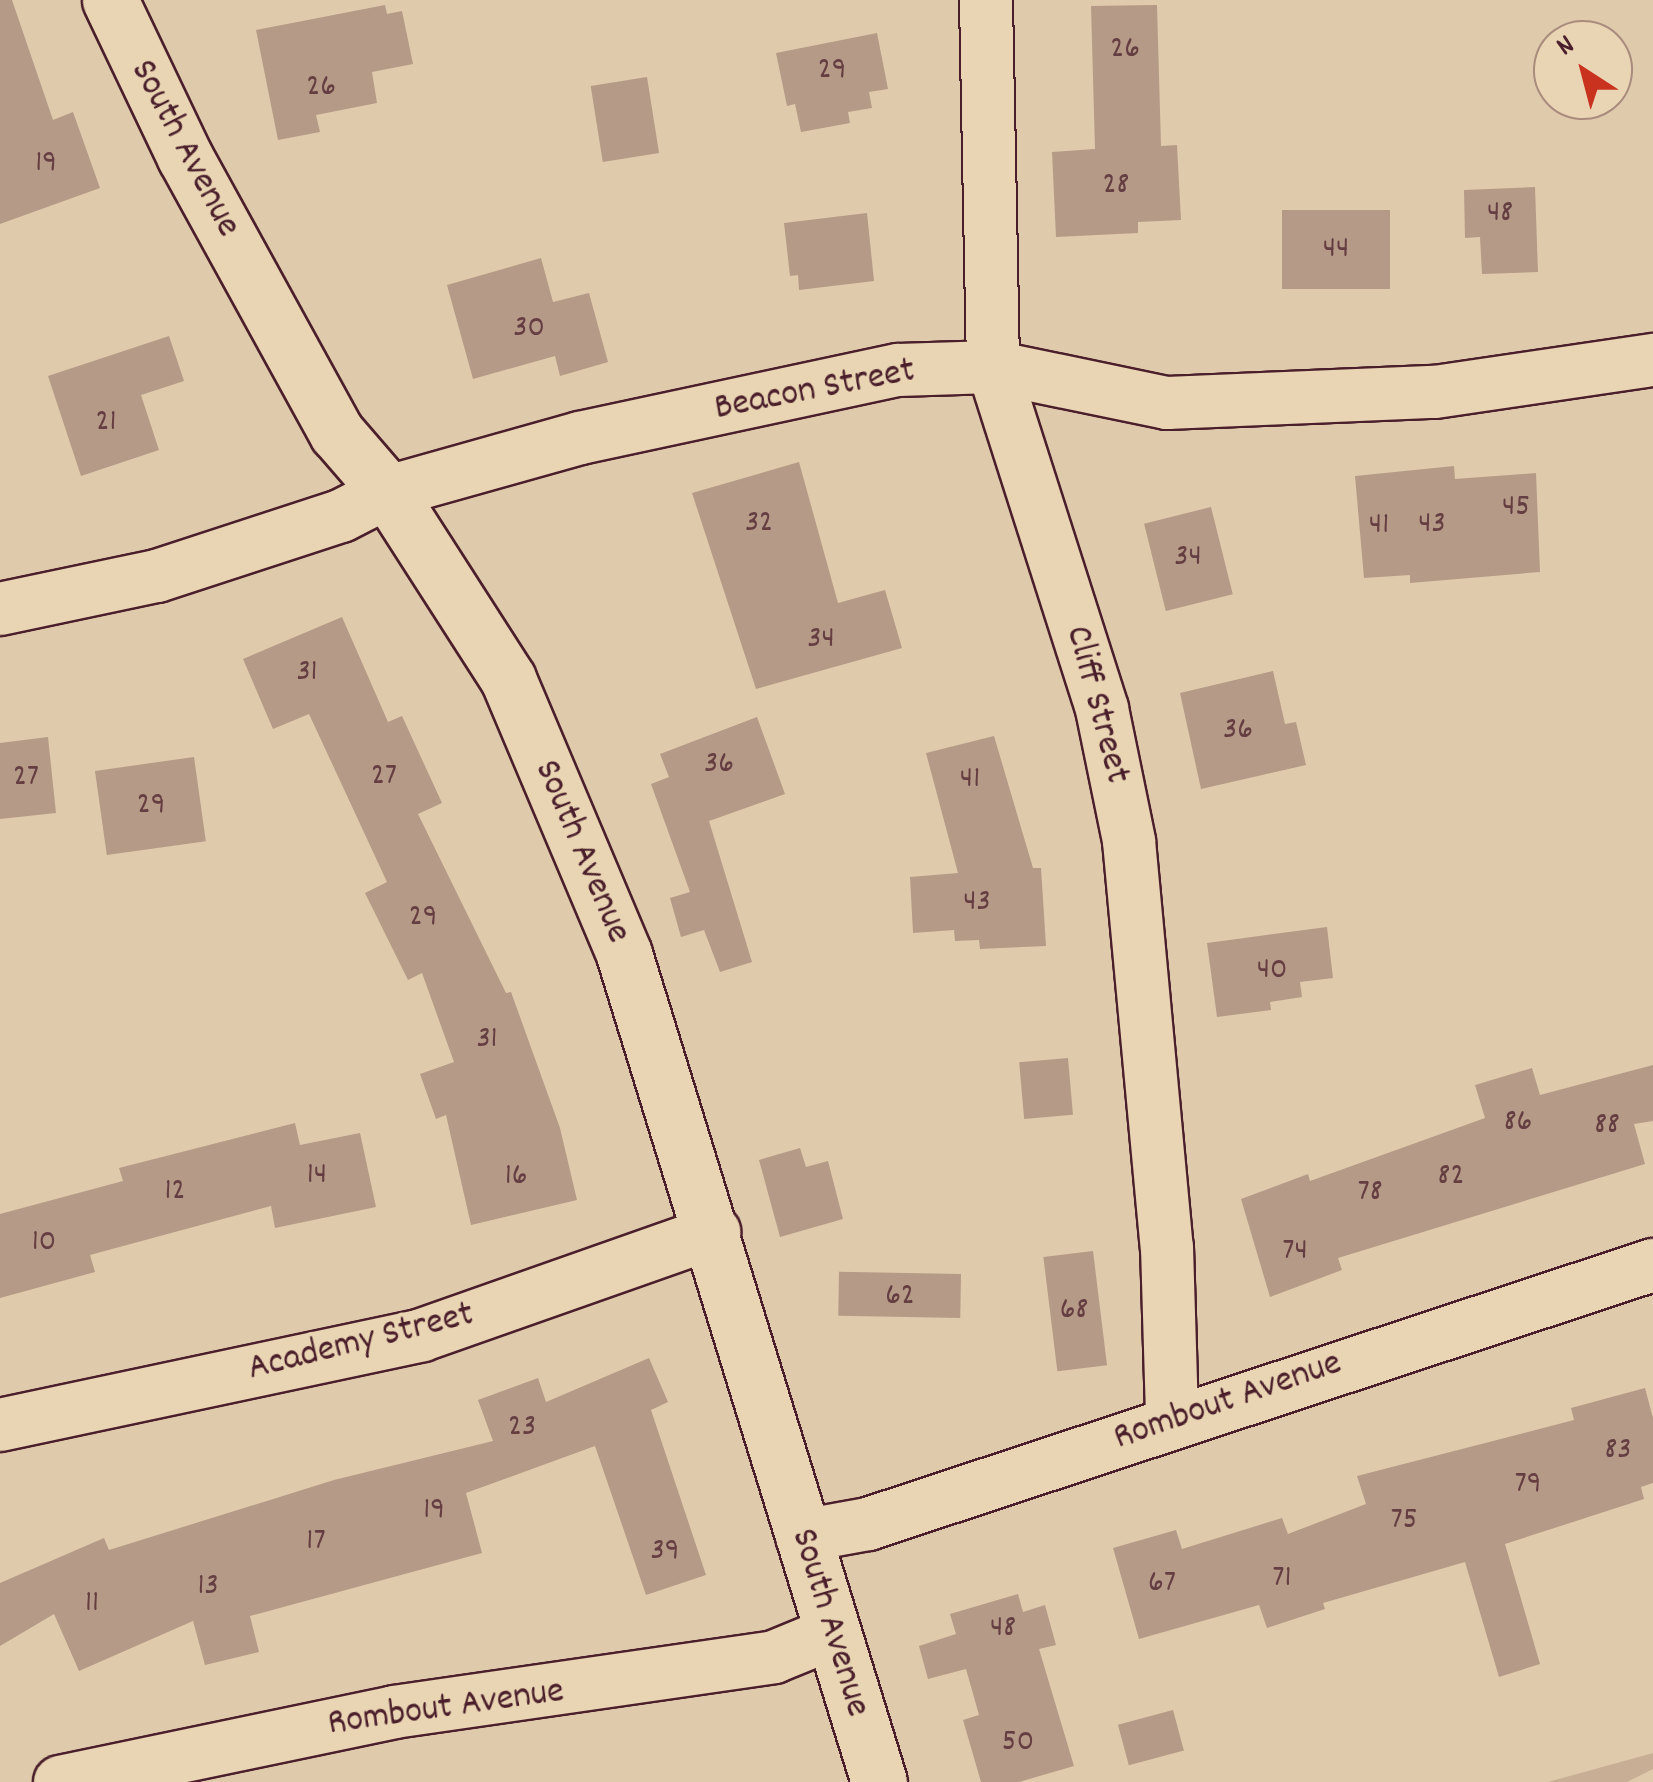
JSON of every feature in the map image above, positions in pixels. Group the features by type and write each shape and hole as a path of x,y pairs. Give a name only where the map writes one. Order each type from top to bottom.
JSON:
{"street":[{"name":"South Avenue","path":"110,0 185,157 337,434 388,492 508,680 624,954 714,1232 830,1634 879,1782"},
{"name":"Cliff Street","path":"986,0 993,367 1102,708 1129,841 1167,1247 1172,1420"},
{"name":"Beacon Street","path":"0,609 157,576 341,516 388,492 580,438 898,370 993,367 1167,403 1435,392 1653,360"},
{"name":"Academy Street","path":"0,1426 422,1335 714,1232"},
{"name":"Rombout Avenue","path":"802,1536 868,1524 1172,1420 1653,1265"},
{"name":"Rombout Avenue","path":"60,1782 394,1712 774,1657 830,1634"}],"shaded area":[{"path":"1653,1753 1653,1769 1627,1782 1548,1782"}],"building":[{"path":"0,0 12,0 53,120 73,112 100,188 0,224"},
{"path":"385,5 387,14 402,11 413,64 372,72 377,103 316,115 320,132 278,140 256,30"},
{"path":"1157,5 1161,146 1177,145 1181,220 1138,222 1138,233 1056,237 1052,152 1095,149 1091,6"},
{"path":"877,33 888,89 869,92 872,108 848,112 850,123 801,132 795,104 787,106 776,53"},
{"path":"647,77 659,153 603,162 591,86"},
{"path":"1535,187 1538,272 1482,274 1480,237 1465,238 1464,190"},
{"path":"1282,210 1390,210 1390,289 1282,289"},
{"path":"867,213 874,281 799,290 798,275 790,276 784,223"},
{"path":"541,258 553,302 589,293 608,362 560,376 555,356 473,379 447,285"},
{"path":"169,336 184,381 141,395 159,450 81,476 48,376"},
{"path":"799,462 838,603 885,590 902,648 756,689 692,493"},
{"path":"1454,466 1455,479 1536,473 1540,572 1410,583 1410,575 1364,578 1355,476"},
{"path":"1211,507 1233,594 1166,611 1144,524"},
{"path":"342,617 388,722 402,716 442,803 418,814 506,993 511,992 560,1128 577,1200 471,1225 446,1115 436,1119 420,1074 454,1062 422,973 408,980 365,893 387,882 309,714 273,729 243,659"},
{"path":"1273,671 1285,724 1296,722 1306,765 1201,789 1180,693"},
{"path":"757,717 785,794 709,821 752,962 720,972 704,930 681,937 670,898 690,892 651,784 669,777 660,754"},
{"path":"994,736 1033,868 1041,868 1046,946 980,949 979,940 955,941 954,930 913,933 910,877 958,873 926,753"},
{"path":"48,737 56,813 0,819 0,743"},
{"path":"194,757 206,841 107,855 95,771"},
{"path":"1327,927 1333,978 1300,982 1302,997 1270,1002 1271,1010 1217,1017 1207,943"},
{"path":"1068,1058 1073,1115 1024,1119 1019,1062"},
{"path":"1653,1065 1653,1121 1634,1124 1645,1164 1338,1258 1342,1270 1270,1297 1241,1199 1308,1174 1310,1181 1485,1118 1475,1085 1532,1068 1540,1095"},
{"path":"295,1123 300,1145 360,1133 376,1207 275,1228 271,1206 90,1255 95,1272 0,1298 0,1214 123,1181 119,1168"},
{"path":"800,1148 806,1167 828,1161 843,1219 780,1237 759,1160"},
{"path":"1093,1251 1107,1365 1057,1371 1043,1257"},
{"path":"839,1272 961,1274 960,1318 838,1316"},
{"path":"649,1358 668,1402 651,1410 706,1575 646,1595 595,1446 466,1493 482,1553 250,1616 259,1652 205,1665 193,1621 79,1671 54,1614 0,1646 0,1583 104,1538 109,1550 334,1480 493,1441 478,1400 538,1378 546,1402"},
{"path":"1645,1388 1653,1418 1653,1483 1641,1487 1644,1499 1505,1544 1540,1664 1499,1677 1465,1562 1323,1603 1325,1609 1267,1628 1259,1605 1139,1639 1113,1548 1176,1530 1182,1549 1282,1518 1288,1534 1366,1504 1357,1476 1574,1420 1571,1408"},
{"path":"1018,1594 1023,1612 1045,1605 1056,1645 1039,1649 1074,1766 1019,1782 981,1782 963,1720 979,1715 966,1669 928,1679 919,1646 956,1634 950,1614"},
{"path":"1173,1710 1184,1751 1129,1765 1118,1725"}]}
